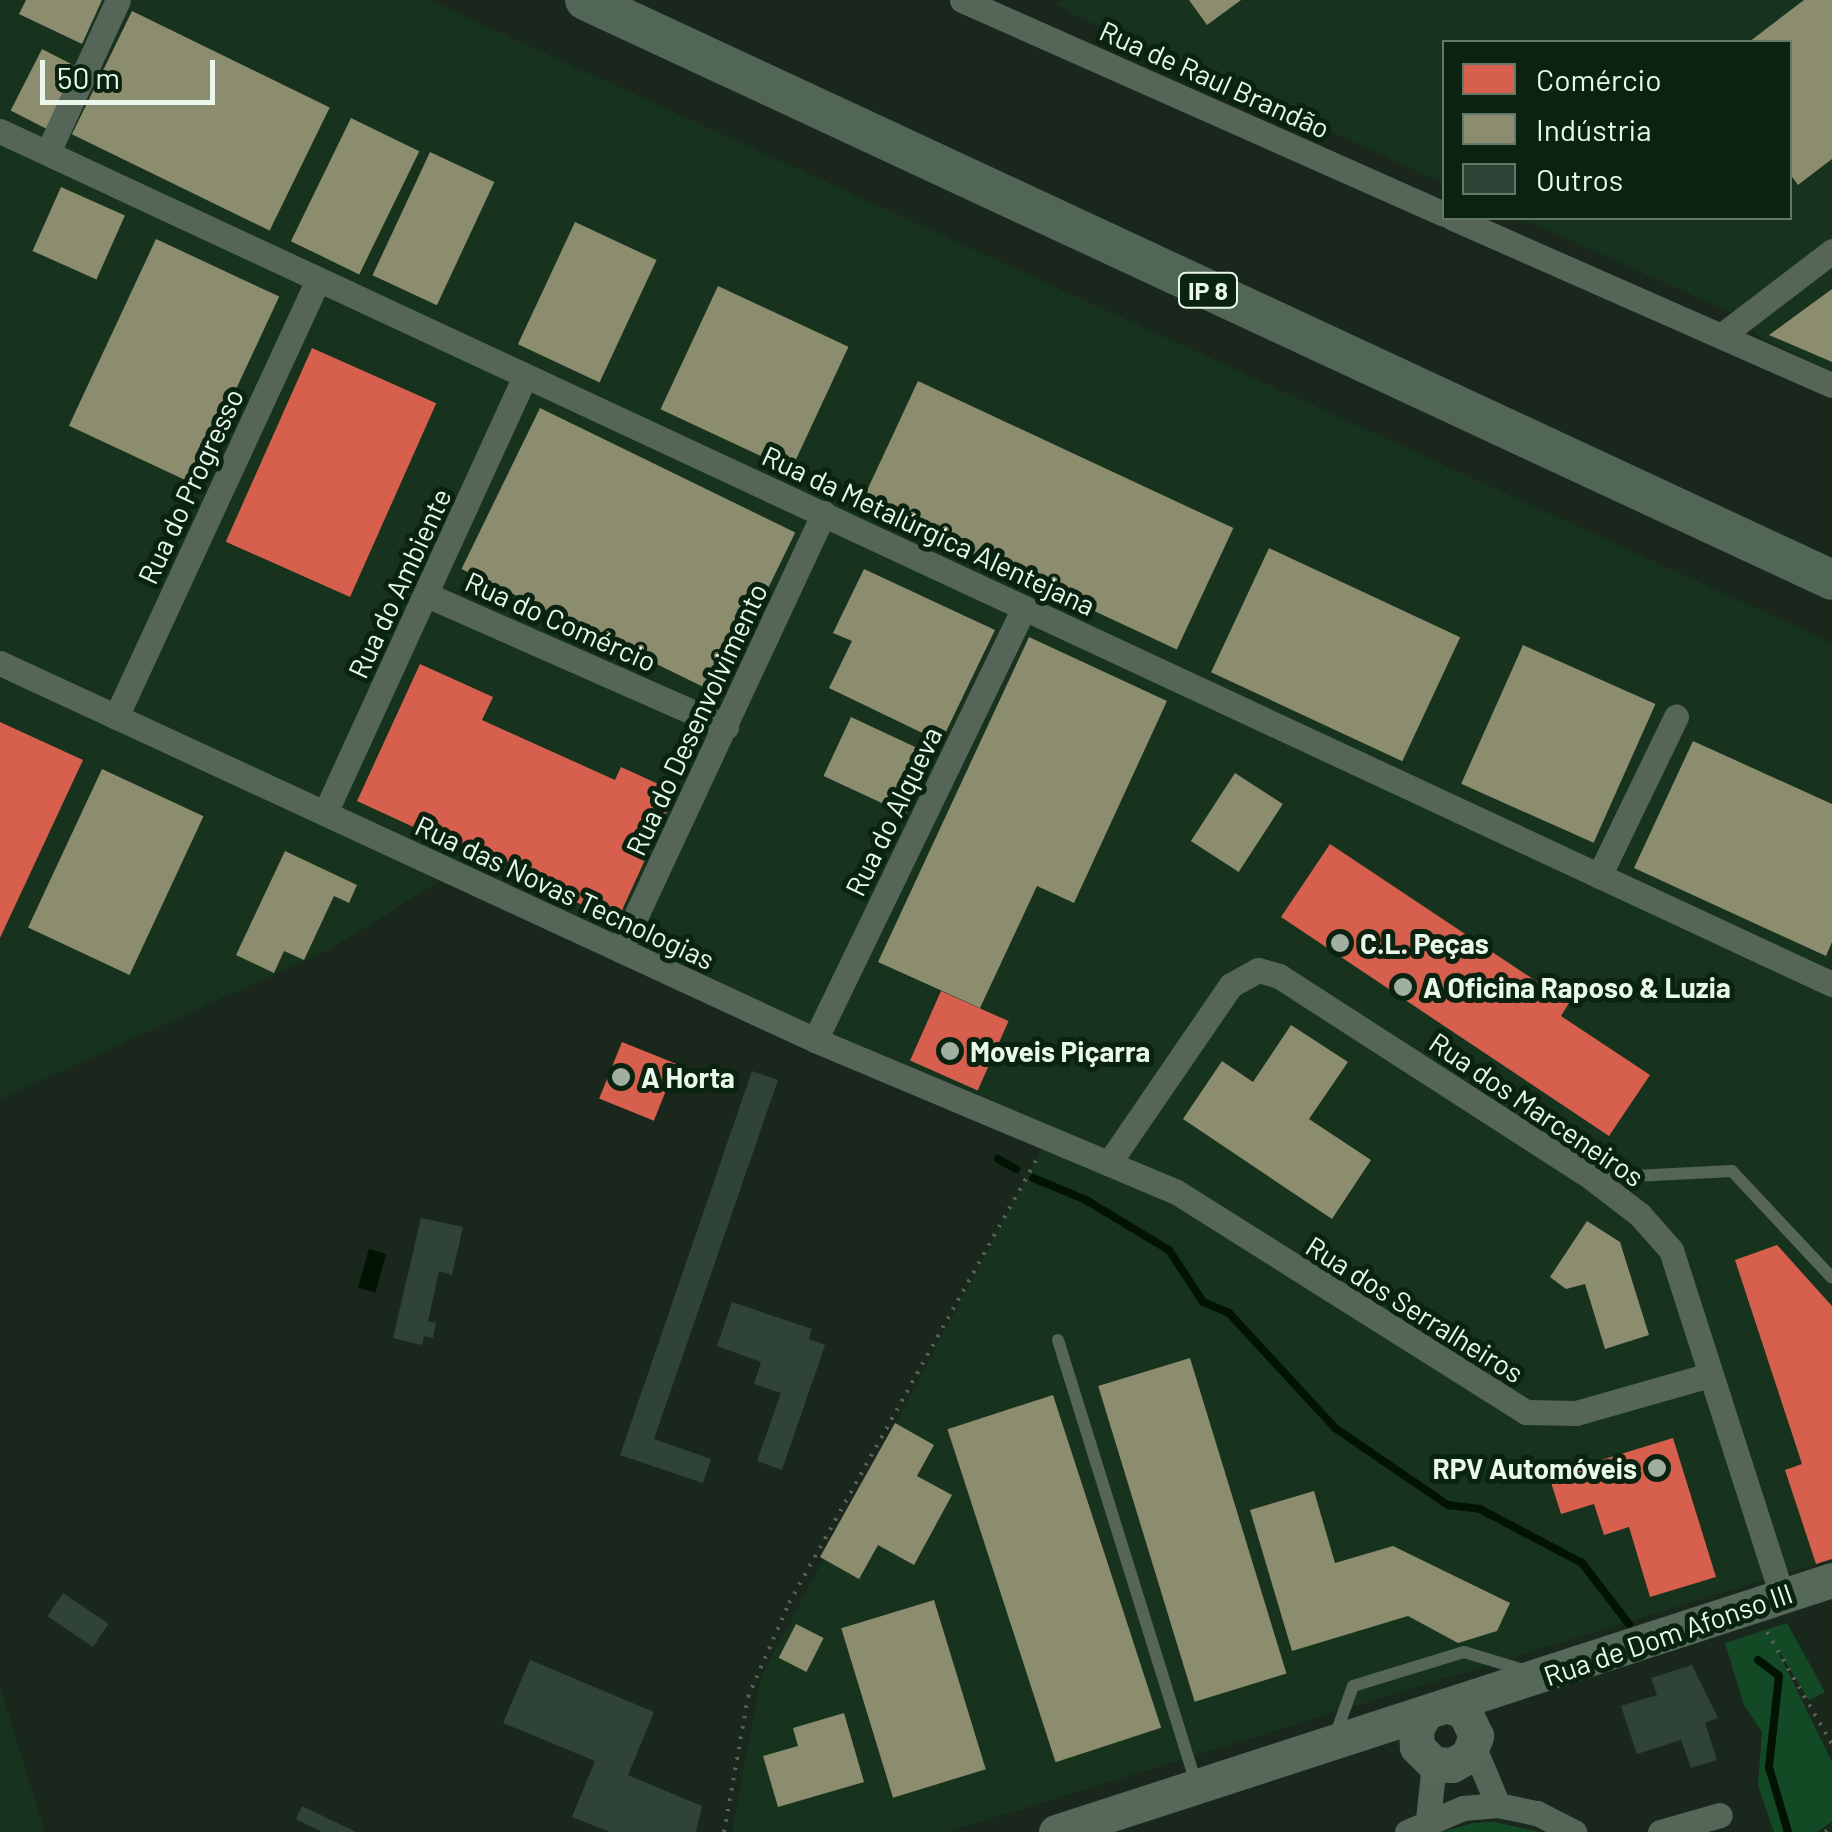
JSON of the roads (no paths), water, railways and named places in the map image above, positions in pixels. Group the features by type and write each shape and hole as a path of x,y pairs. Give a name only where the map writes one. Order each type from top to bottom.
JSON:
{"main road":[{"name":"IP 8","path":"585,0 1832,580"},
{"name":"Rua de Dom Afonso III","path":"1056,1832 1374,1732 1431,1732 1506,1691 1544,1676 1770,1607 1832,1580"},
{"path":"1475,1742 1465,1712 1431,1732 1461,1762 1475,1742 1506,1691"}],"street":[{"path":"48,152 118,0"},
{"name":"Rua de Raul Brandão","path":"962,0 1442,213"},
{"name":"Rua da Metalúrgica Alentejana","path":"0,131 1832,984"},
{"path":"1458,220 1832,385"},
{"path":"1720,336 1832,251"},
{"name":"Rua do Progresso","path":"116,718 318,280"},
{"name":"Rua do Ambiente","path":"325,813 525,377"},
{"name":"Rua do Desenvolvimento","path":"620,950 824,513"},
{"name":"Rua do Comércio","path":"427,595 726,727"},
{"name":"Rua do Alqueva","path":"814,1040 1024,608"},
{"name":"Rua das Novas Tecnologias","path":"0,664 814,1040 1048,1138 1111,1160"},
{"path":"1599,876 1676,717"},
{"name":"Rua dos Marceneiros","path":"1111,1160 1231,986 1258,970 1278,976 1592,1178 1640,1215 1670,1250 1709,1374 1770,1607"},
{"name":"Rua dos Serralheiros","path":"1111,1160 1175,1191 1526,1412 1576,1413 1709,1374"},
{"path":"1431,1732 1418,1825 1498,1805 1537,1813 1574,1832"},
{"path":"1475,1742 1498,1805"},
{"path":"1660,1832 1720,1814"}],"lane":[{"path":"1592,1178 1732,1171 1832,1278"},
{"path":"1058,1340 1198,1790"},
{"path":"1333,1745 1353,1686 1464,1652 1544,1676"}],"waterway":[{"path":"998,1159 1016,1169"},
{"path":"1033,1178 1086,1200 1169,1250 1203,1302 1229,1313 1335,1428 1448,1505 1480,1509 1582,1563 1629,1624"},
{"path":"1758,1660 1779,1676 1769,1767 1788,1832"}],"place":[{"name":"C.L. Peças","path":"1340,943"},
{"name":"A Oficina Raposo & Luzia","path":"1403,987"},
{"name":"Moveis Piçarra","path":"950,1051"},
{"name":"A Horta","path":"621,1077"},
{"name":"RPV Automóveis","path":"1657,1468"}]}
